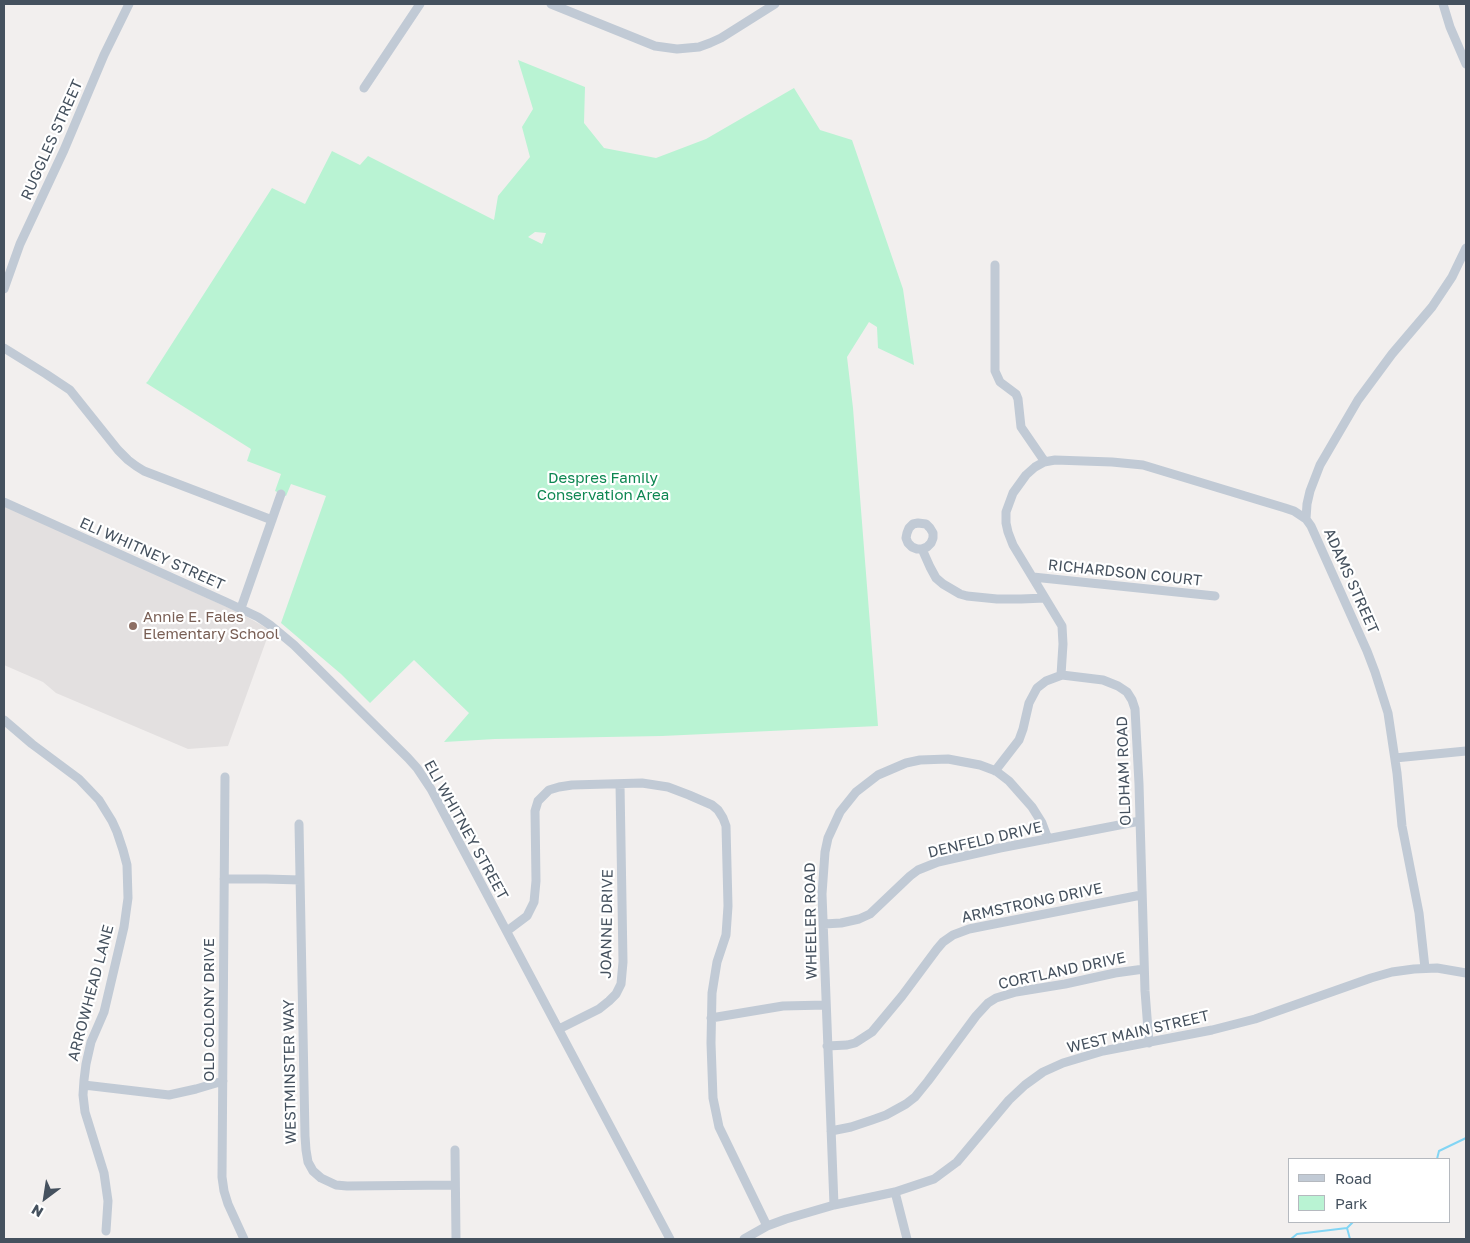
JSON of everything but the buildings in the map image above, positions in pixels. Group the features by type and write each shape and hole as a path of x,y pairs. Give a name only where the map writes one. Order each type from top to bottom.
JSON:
{"street":[{"name":"RUGGLES STREET","path":"4,289 20,244 64,150 104,55 129,4"},
{"path":"364,88 420,4"},
{"path":"551,4 655,46 677,49 699,47 721,38 775,4"},
{"path":"1443,4 1450,27 1466,64"},
{"name":"ADAMS STREET","path":"1425,968 1420,913 1403,832 1388,713 1372,662 1311,526 1306,519 1307,500 1330,447 1358,400 1374,376 1437,301 1452,277 1466,248"},
{"path":"995,264 995,371 1000,382 1016,394 1021,427 1045,462"},
{"path":"4,348 70,390 118,450 136,466 272,520"},
{"path":"995,771 1019,740 1024,729 1029,703 1037,688 1046,681 1061,675 1062,626 1013,545 1006,523 1006,512 1013,492 1035,467 1055,460 1143,465 1285,508 1306,519"},
{"path":"241,608 281,494"},
{"name":"ELI WHITNEY STREET","path":"4,502 241,608 270,625 288,639 417,768 507,931 670,1239"},
{"path":"922,549 924,557 936,578 960,594 997,599 1045,598"},
{"name":"RICHARDSON COURT","path":"1033,577 1215,596"},
{"name":"OLDHAM ROAD","path":"1061,675 1111,682 1126,692 1132,700 1135,709 1146,1020 1149,1043"},
{"name":"ARROWHEAD LANE","path":"4,720 32,744 79,779 95,796 112,820 124,850 127,865 128,898 124,927 104,1012 91,1042 86,1064 83,1095 85,1112 104,1173 108,1201 106,1231"},
{"path":"1395,758 1466,751"},
{"name":"WHEELER ROAD","path":"834,1205 822,894 823,863 828,838 840,812 856,792 878,775 906,763 934,758 964,761 995,771 1009,781 1032,807 1042,823 1048,839"},
{"name":"OLD COLONY DRIVE","path":"225,777 222,1160 224,1191 233,1217 244,1239"},
{"path":"507,931 527,916 534,902 536,881 535,811 538,802 549,790 559,787 642,783 668,787 712,805 718,810 726,826 727,923 726,935 714,975 711,1018 713,1098 719,1127 767,1226"},
{"name":"JOANNE DRIVE","path":"558,1030 599,1010 613,998 621,984 623,962 620,784"},
{"name":"DENFELD DRIVE","path":"824,924 841,923 859,919 870,914 910,876 918,870 933,864 952,858 1140,821"},
{"name":"WESTMINSTER WAY","path":"299,824 306,1150 308,1162 313,1171 321,1178 336,1185 455,1185"},
{"path":"224,879 300,880"},
{"name":"ARMSTRONG DRIVE","path":"827,1046 855,1043 872,1032 937,949 953,935 969,929 1142,895"},
{"name":"CORTLAND DRIVE","path":"831,1131 851,1127 886,1115 910,1101 928,1081 976,1016 988,1003 996,998 1016,992 1144,969"},
{"name":"WEST MAIN STREET","path":"744,1239 767,1226 786,1219 834,1205 894,1192 934,1179 952,1167 1025,1084 1043,1072 1063,1063 1122,1047 1212,1030 1255,1019 1379,975 1401,970 1444,969 1466,974"},
{"path":"711,1018 783,1006 826,1004"},
{"path":"84,1085 169,1095 223,1081"},
{"path":"455,1150 456,1239"},
{"path":"894,1192 907,1239"}],"shaded area":[{"name":"Annie E. Fales Elementary School","path":"4,505 240,613 270,630 228,746 188,749 56,693 43,682 4,665"}],"green space":[{"name":"Despres Family Conservation Area","path":"518,60 585,87 584,123 604,148 656,158 706,139 794,88 820,130 852,140 903,289 914,365 878,348 877,327 869,322 847,357 853,408 878,726 662,736 495,739 444,742 469,713 414,660 370,703 341,674 281,623 326,496 291,484 286,496 275,491 281,474 247,461 251,449 146,383 272,188 305,204 332,151 360,165 368,156 494,220 498,196 530,157 522,127 533,109","holes":["535,232 546,233 542,244 528,237"]}],"waterway":[{"path":"1437,1158 1439,1151 1466,1138"},
{"path":"1291,1239 1297,1234 1347,1228 1352,1223"},
{"path":"1347,1228 1350,1239"}],"place":[{"name":"Annie E. Fales Elementary School","path":"133,626"}]}
